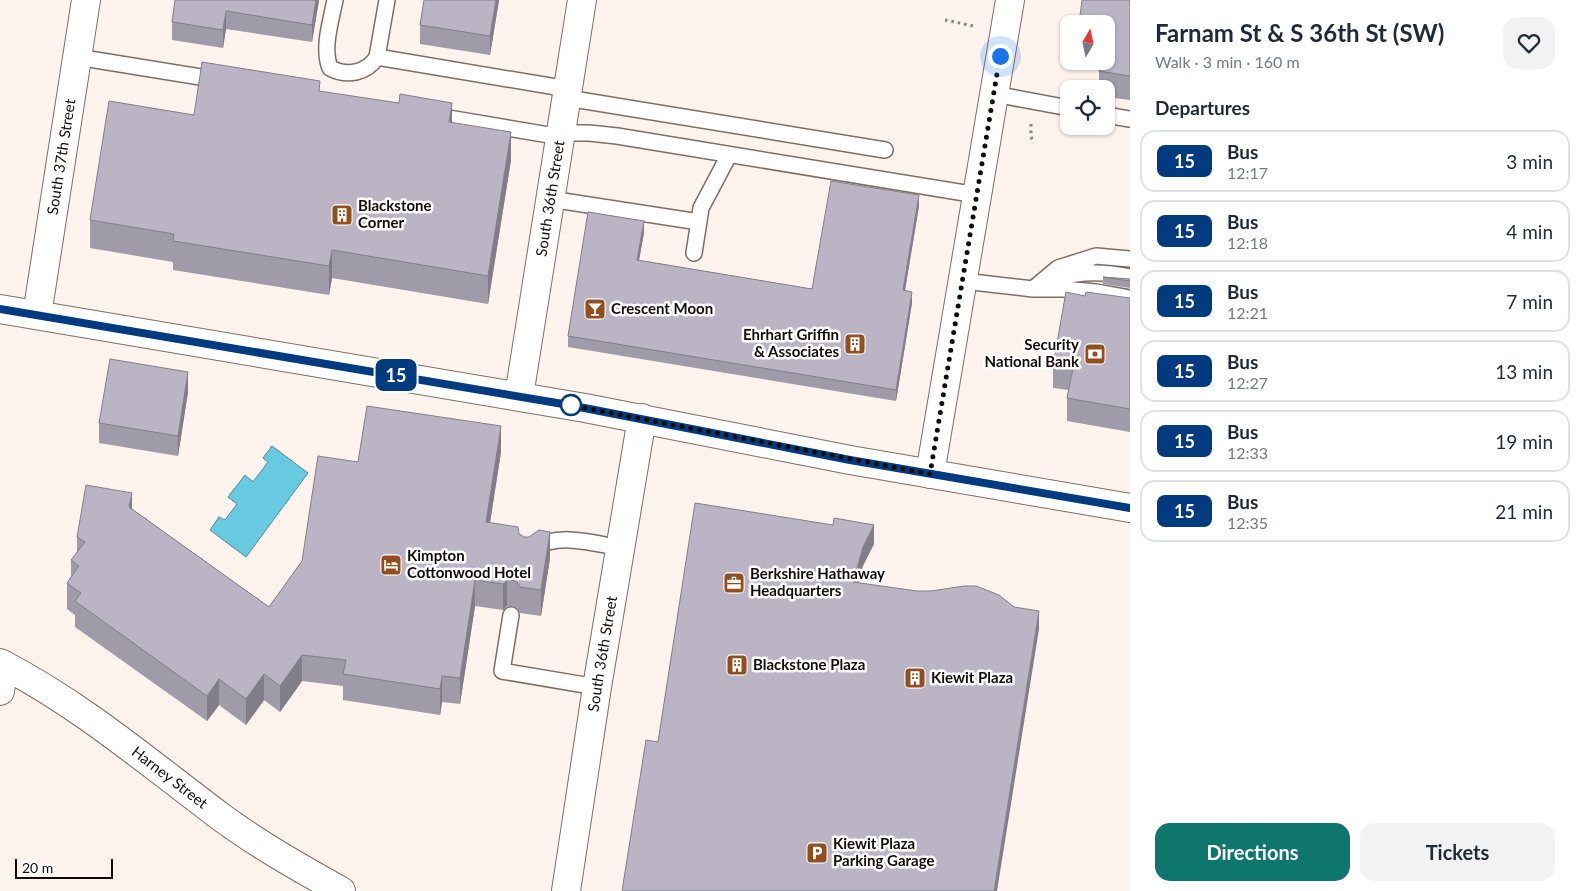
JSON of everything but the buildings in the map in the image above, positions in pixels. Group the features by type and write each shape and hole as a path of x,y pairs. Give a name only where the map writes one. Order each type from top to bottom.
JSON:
{"street":[{"name":"South 37th Street","path":"37,315 86,0"},
{"name":"South 36th Street","path":"519,396 582,0"},
{"path":"930,474 1010,0"},
{"path":"0,309 519,396 930,474 1130,508"},
{"name":"South 36th Street","path":"566,891 597,687 642,418"},
{"path":"0,692 2,664"},
{"name":"Harney Street","path":"2,664 57,696 106,729 222,818 261,844 341,891"}],"lane":[{"path":"335,0 327,51 328,62 330,68 344,73 359,72 372,65 377,57 387,0"},
{"path":"77,56 229,82"},
{"path":"377,57 567,94 884,150"},
{"path":"994,94 1060,106"},
{"path":"413,112 561,135 589,133 617,136 977,195"},
{"path":"1115,116 1130,119"},
{"path":"694,253 701,208 729,155"},
{"path":"550,199 699,222"},
{"path":"1037,287 1058,268 1096,256 1130,260"},
{"path":"1037,287 1078,272 1102,272 1130,276"},
{"path":"963,281 1063,289 1130,298"},
{"path":"1037,287 1068,302 1086,306"},
{"path":"527,554 541,544 570,540 621,548"},
{"path":"511,615 502,671 597,687"}],"path":[{"path":"945,20 977,26"}],"water":[{"path":"272,446 308,473 246,557 210,530 219,517 225,520 237,504 228,497 245,475 253,482 268,462 263,458"}],"bus line":[{"name":"15","path":"0,309 569,405 850,460 1130,508"}],"place":[{"name":"Blackstone Corner","path":"342,215"},
{"name":"Crescent Moon","path":"595,309"},
{"name":"Ehrhart Griffin & Associates","path":"855,344"},
{"name":"Security National Bank","path":"1095,354"},
{"name":"Kimpton Cottonwood Hotel","path":"391,565"},
{"name":"Berkshire Hathaway Headquarters","path":"734,583"},
{"name":"Blackstone Plaza","path":"737,665"},
{"name":"Kiewit Plaza","path":"915,678"},
{"name":"Kiewit Plaza Parking Garage","path":"817,853"}],"route":[{"path":"571,405 569,405 930,474 1000,56"}]}
